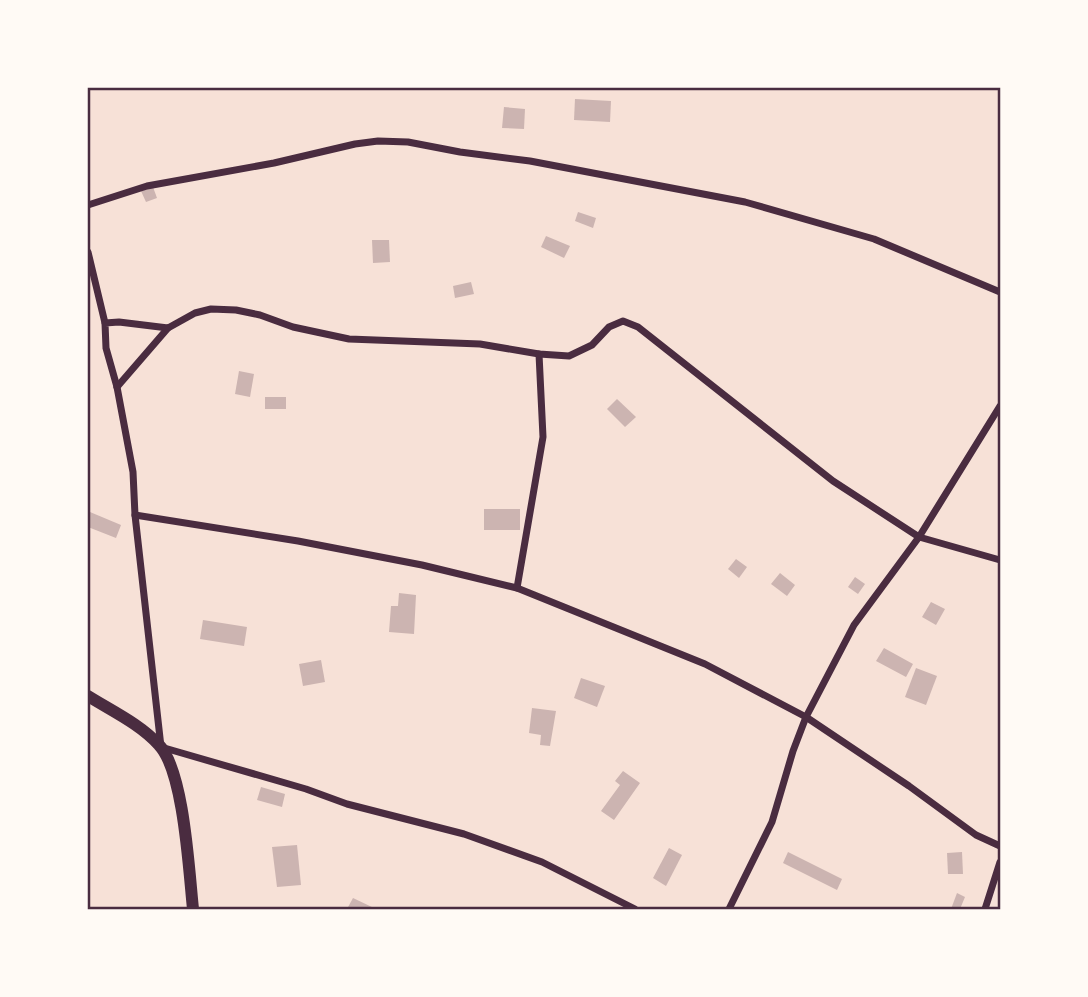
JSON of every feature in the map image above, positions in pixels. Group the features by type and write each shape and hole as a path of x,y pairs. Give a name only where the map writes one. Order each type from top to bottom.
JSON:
{"street":[{"path":"88,205 147,186 274,163 355,144 408,142 530,161 745,202 874,239 1000,292"},
{"path":"88,252 105,323 106,348 117,387 133,472 135,515 161,747 173,774 182,811 193,909"},
{"path":"117,387 168,328 195,313 211,309 260,315 293,327 349,339 480,344 539,355 569,356 592,345 610,327 623,321 638,327 833,481 919,537 1000,560"},
{"path":"105,323 119,321 168,328"},
{"path":"516,588 543,437 539,355"},
{"path":"729,909 772,822 806,717 854,625 919,537 1000,406"},
{"path":"135,515 298,541 422,565 516,588 705,664 806,717 976,835 1000,846"},
{"path":"88,696 132,723 161,747 347,804 464,834 542,862 635,909"},
{"path":"985,909 1000,862"}],"building":[{"path":"575,99 611,101 610,122 574,120"},
{"path":"504,107 525,109 524,129 502,128"},
{"path":"153,187 157,198 146,202 141,191"},
{"path":"578,212 596,218 593,228 575,221"},
{"path":"546,236 570,246 564,258 541,247"},
{"path":"372,240 389,240 390,262 373,263"},
{"path":"471,282 474,294 455,298 453,286"},
{"path":"239,371 254,374 250,397 235,394"},
{"path":"265,397 286,397 286,409 265,409"},
{"path":"617,399 636,417 625,427 607,409"},
{"path":"484,509 520,509 520,530 484,530"},
{"path":"90,512 121,525 116,538 88,527"},
{"path":"736,559 747,567 739,578 728,569"},
{"path":"780,573 795,585 787,596 771,584"},
{"path":"855,577 865,584 858,594 848,587"},
{"path":"399,593 416,595 414,634 389,632 391,606 398,606"},
{"path":"931,602 945,609 936,625 922,617"},
{"path":"203,620 247,627 244,646 200,639"},
{"path":"884,648 913,664 906,677 876,661"},
{"path":"321,660 325,682 303,686 299,664"},
{"path":"916,668 937,676 926,705 905,697"},
{"path":"581,678 605,686 597,707 574,698"},
{"path":"532,708 556,711 550,746 540,745 541,735 529,733"},
{"path":"623,771 640,783 614,820 601,811 620,785 615,781"},
{"path":"261,787 285,794 282,807 257,800"},
{"path":"297,845 301,885 277,887 272,847"},
{"path":"669,848 682,855 666,886 653,878"},
{"path":"788,852 842,879 837,890 783,863"},
{"path":"962,852 963,874 948,874 947,853"},
{"path":"957,893 965,897 960,909 951,909"},
{"path":"353,898 374,908 347,909"}]}
